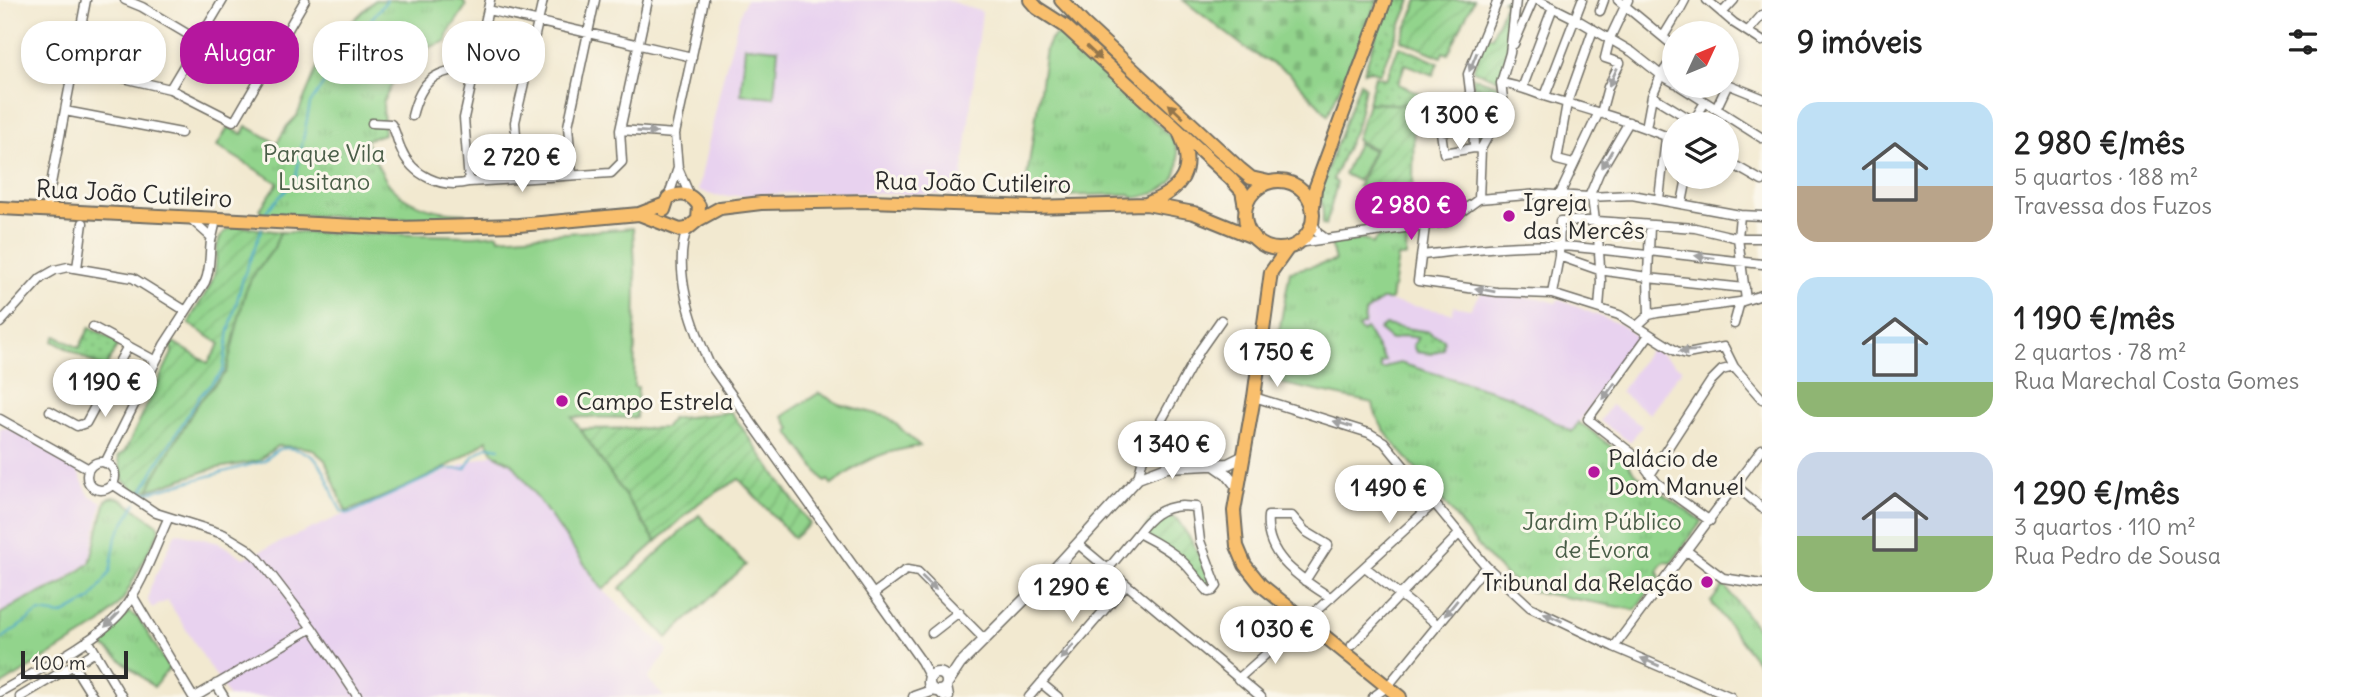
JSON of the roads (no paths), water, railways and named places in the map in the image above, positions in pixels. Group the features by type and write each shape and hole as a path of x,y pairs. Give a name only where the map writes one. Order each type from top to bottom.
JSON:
{"main road":[{"path":"1030,0 1033,5 1065,26 1242,191 1248,230 1258,241 1271,248 1293,246"},
{"path":"1042,9 1051,7 1059,0 1240,169 1251,178 1269,182"},
{"path":"1271,272 1293,246 1305,238 1312,223 1315,189 1326,166 1385,0"},
{"path":"1146,204 1166,195 1181,181 1187,165 1187,153 1179,131"},
{"path":"1295,184 1314,176 1326,166"},
{"path":"1214,222 1234,220 1245,210 1254,191 1277,180 1295,184 1309,198 1313,208"},
{"name":"Rua João Cutileiro","path":"1,208 396,228 480,227 639,214 683,194 729,206 864,201 1031,207 1146,204 1177,209 1258,241"},
{"path":"692,198 699,206 693,224"},
{"path":"667,201 664,218 671,226"},
{"name":"Rua João Cutileiro","path":"639,214 671,226 693,224 729,206"},
{"path":"1258,241 1271,272 1254,397 1234,511 1235,537 1245,565 1261,585 1399,697"}],"street":[{"path":"82,21 86,0"},
{"path":"125,0 180,30"},
{"path":"211,21 223,0"},
{"path":"485,21 491,0"},
{"path":"538,21 543,0"},
{"path":"572,175 568,126 595,0"},
{"path":"372,123 391,124 409,163 428,178 455,185 611,173 622,162 620,130 648,0"},
{"path":"692,198 678,168 675,134 704,0"},
{"path":"1479,199 1478,149 1468,74 1498,0"},
{"path":"1510,53 1516,0"},
{"path":"1474,127 1441,132 1444,153 1478,149 1503,112 1500,83 1510,53 1536,0 1574,18 1632,52 1661,75 1652,96 1646,128"},
{"path":"1545,96 1582,0"},
{"path":"1600,11 1604,0"},
{"path":"1673,21 1685,0"},
{"path":"1707,0 1762,41"},
{"path":"1722,13 1734,0"},
{"path":"149,84 170,89 233,121 302,1"},
{"path":"1560,194 1600,112 1620,63 1605,58 1624,2 1662,36"},
{"path":"1522,86 1553,8"},
{"path":"488,10 530,21"},
{"path":"1748,31 1762,15"},
{"path":"545,25 692,57"},
{"path":"1573,164 1558,160 1567,103 1593,30"},
{"path":"170,89 180,72"},
{"path":"412,116 416,98 422,88 442,73"},
{"path":"1500,83 1522,86 1662,134"},
{"path":"46,211 70,84"},
{"path":"469,182 464,118 471,84"},
{"path":"519,179 515,122 524,84"},
{"path":"1740,89 1762,98"},
{"path":"1652,96 1677,112"},
{"path":"1699,98 1762,138"},
{"path":"1716,109 1721,98"},
{"path":"1699,112 1705,102"},
{"path":"65,111 181,134"},
{"path":"1599,308 1601,282 1596,221 1591,197 1599,173 1629,122"},
{"path":"620,130 675,134"},
{"path":"667,201 678,168"},
{"path":"1739,168 1762,181"},
{"path":"1659,199 1662,184"},
{"path":"1682,203 1685,189"},
{"path":"1293,246 1452,220 1479,199 1560,194 1591,197 1632,195 1740,215 1762,216"},
{"path":"1734,324 1745,288 1738,237 1740,215"},
{"path":"187,216 212,235"},
{"path":"105,463 156,361 209,273 212,235 210,223 215,218"},
{"path":"212,235 230,219"},
{"path":"1552,294 1559,256 1560,221 1695,228 1738,237 1762,238"},
{"path":"77,268 83,223"},
{"path":"1312,223 1326,239"},
{"path":"682,243 693,224"},
{"path":"671,226 682,243 684,282 695,332 709,363 920,661 950,697"},
{"path":"1426,226 1418,281 1497,292 1552,294 1599,308 1638,325 1648,335 1676,351 1687,354 1722,346 1734,367 1762,399"},
{"path":"1649,315 1647,277 1650,226"},
{"path":"1422,255 1503,246 1559,246 1762,264"},
{"path":"1559,256 1599,270 1745,288"},
{"path":"0,323 47,274 62,268 133,278 187,311"},
{"path":"1638,325 1649,315 1743,301 1762,295"},
{"path":"1138,478 1146,450 1197,356 1221,320"},
{"path":"93,327 156,361"},
{"path":"1648,335 1588,419 1638,458 1657,483 1710,521"},
{"path":"50,411 78,426 86,423 128,346"},
{"path":"1650,475 1693,406 1722,370 1734,367"},
{"path":"1254,397 1369,433 1384,442 1458,535 1486,566 1530,607 1614,647 1731,697"},
{"path":"0,419 89,469"},
{"path":"1614,647 1762,449"},
{"path":"915,696 938,683 985,640 1138,478 1157,469 1175,465 1228,464 1244,456"},
{"path":"105,463 113,469 115,479 113,484 103,490 91,486 87,475 94,464 105,463"},
{"path":"1214,465 1231,471 1241,470"},
{"path":"1214,465 1227,474 1238,488"},
{"path":"113,484 146,508 169,519 223,534 248,549 259,559 312,628 358,697"},
{"path":"1735,485 1762,508"},
{"path":"1304,622 1433,504"},
{"path":"1108,569 1138,533 1153,515 1171,506 1196,507 1200,541 1216,590 1209,592 1180,559 1138,533"},
{"path":"1306,581 1328,545 1305,531 1292,516 1268,516 1267,528 1275,552 1306,581 1331,598"},
{"path":"1,695 111,622 132,595 169,519"},
{"path":"1352,645 1458,535"},
{"path":"1078,544 1261,697"},
{"path":"1687,551 1723,578 1762,584"},
{"path":"1373,697 1387,687 1486,566"},
{"path":"1365,567 1437,625"},
{"path":"873,594 903,572 918,572 985,640"},
{"path":"1042,697 1031,694 1126,584"},
{"path":"132,595 194,697 312,628"},
{"path":"932,633 959,612"},
{"path":"1238,680 1293,630"},
{"path":"88,639 122,697"},
{"path":"20,697 95,652"},
{"path":"73,665 93,697"},
{"path":"1041,683 1058,697"},
{"path":"216,684 224,697"}],"waterway":[{"path":"265,216 267,210 295,181 310,104 345,51 387,0"},
{"path":"139,498 199,397 223,371 229,331 243,278 262,228"},
{"path":"143,494 264,461 277,450 288,448 305,452 314,458 325,473 342,512 349,514 447,469 465,469 473,456 488,446 500,448"},
{"path":"0,640 39,612 62,615 91,599 110,572 116,537 136,503"}],"place":[{"name":"Igreja das Mercês","path":"1509,216"},
{"name":"Campo Estrela","path":"562,401"},
{"name":"Palácio de Dom Manuel","path":"1594,472"},
{"name":"Tribunal da Relação","path":"1707,582"}],"park label":[{"name":"Parque Vila Lusitano","path":"324,167"},
{"name":"Jardim Público de Évora","path":"1602,535"}]}
